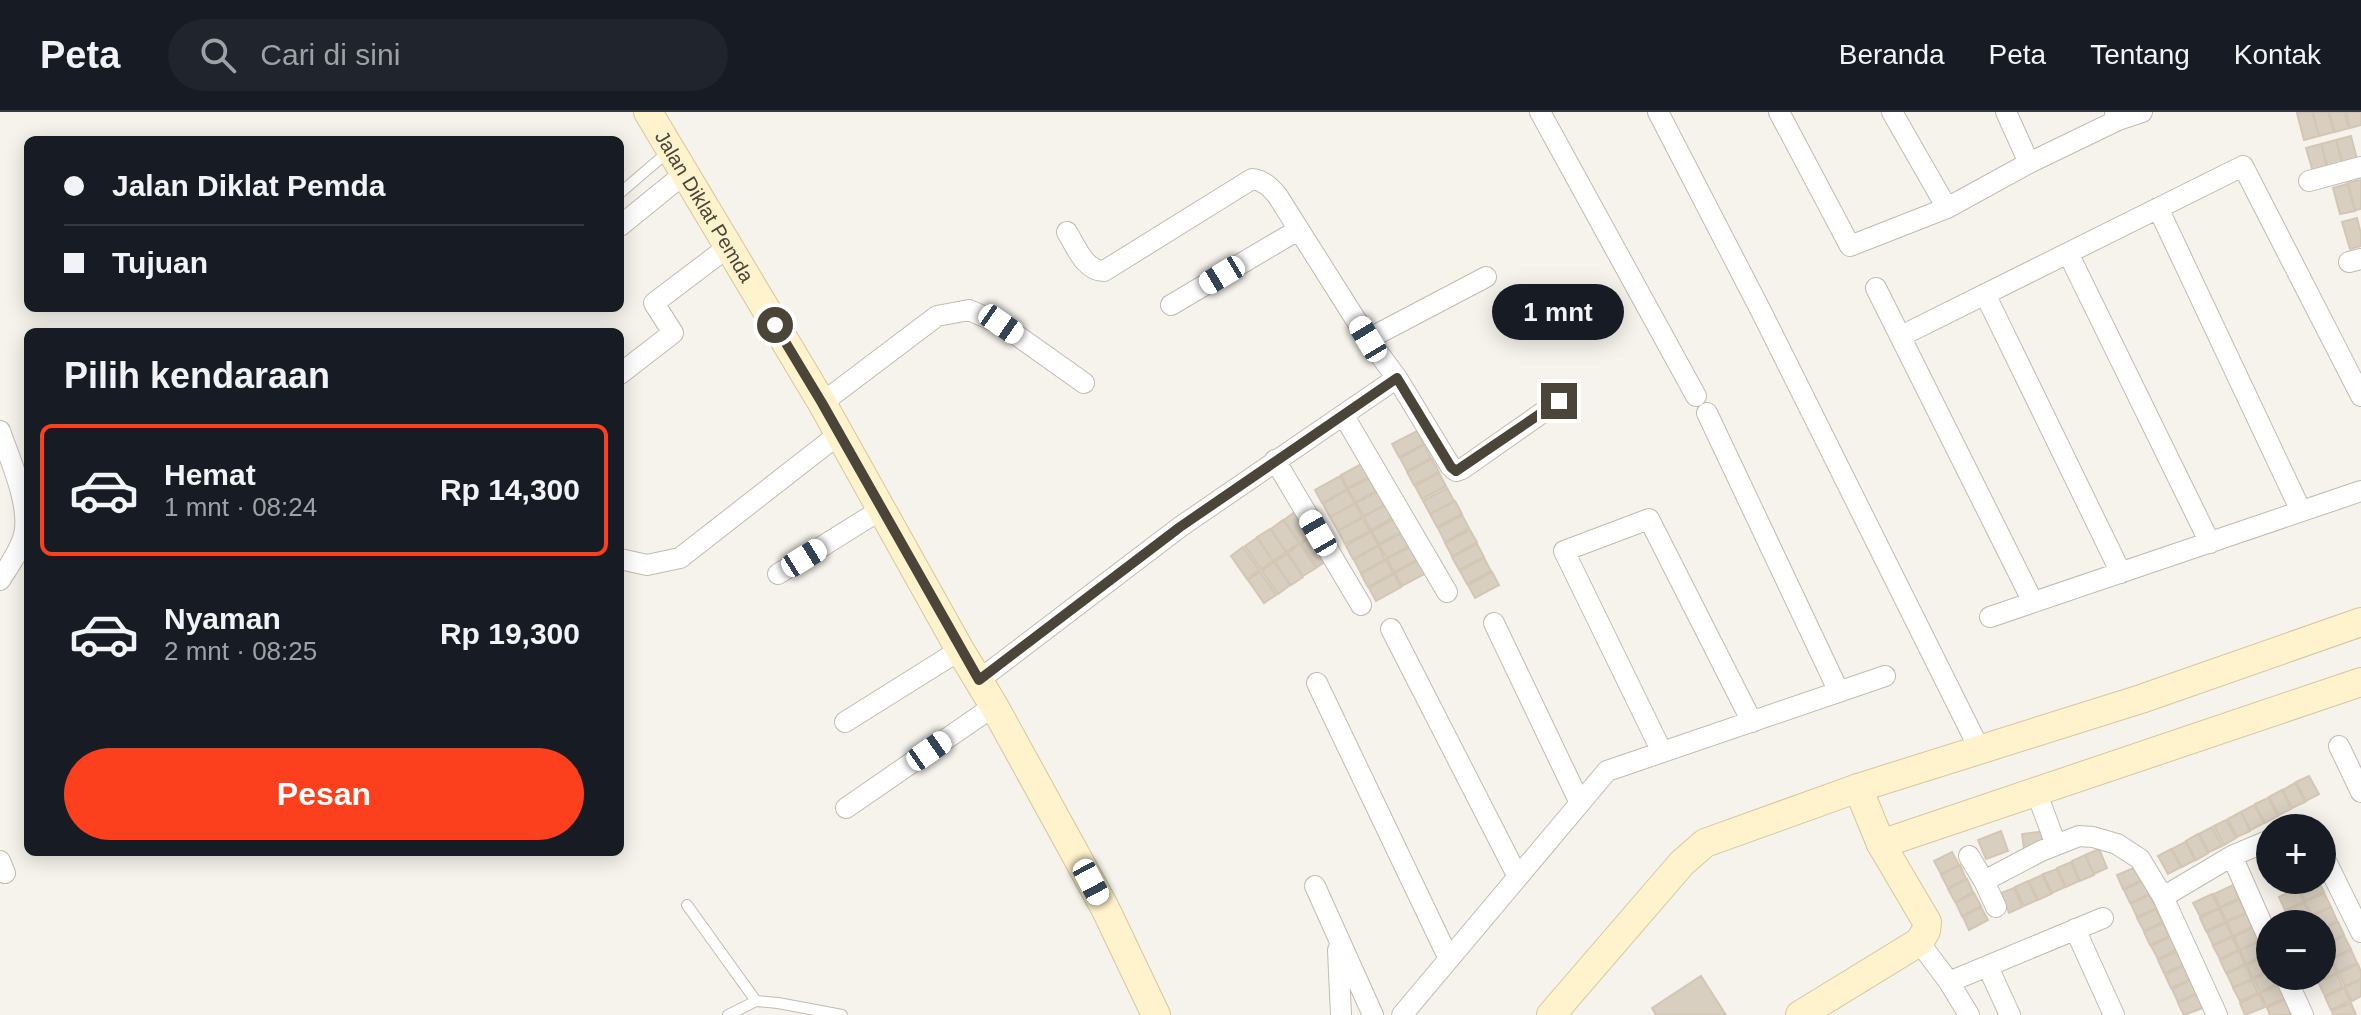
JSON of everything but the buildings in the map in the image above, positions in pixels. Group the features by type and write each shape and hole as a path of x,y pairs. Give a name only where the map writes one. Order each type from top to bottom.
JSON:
{"street":[{"name":"Jalan Diklat Pemda","path":"648,112 822,403 994,706 1105,908 1156,1015"},
{"path":"1540,112 1702,404 1839,692"},
{"path":"1658,112 1980,750"},
{"path":"1779,112 1850,246 1947,208 2117,116 2142,112"},
{"path":"1892,112 1947,208"},
{"path":"2006,112 2029,163"},
{"path":"624,221 676,162"},
{"path":"1901,336 2243,166 2361,396"},
{"path":"2309,181 2361,167"},
{"path":"1067,232 1090,268 1104,271 1252,179 1269,186 1456,471 1559,401"},
{"path":"2158,208 2301,511"},
{"path":"1171,305 1298,230"},
{"path":"624,371 673,333 654,303 728,247"},
{"path":"2068,253 2210,543"},
{"path":"1368,339 1486,277"},
{"path":"1876,288 2033,602"},
{"path":"1985,294 2121,573"},
{"path":"822,403 937,316 969,310 1001,324 1084,383"},
{"path":"979,680 1180,527 1397,378"},
{"path":"1344,416 1447,592"},
{"path":"0,431 24,511"},
{"path":"624,560 647,565 680,558 839,434"},
{"path":"1275,460 1361,605"},
{"path":"1990,617 2361,491"},
{"path":"778,574 882,509"},
{"path":"1662,752 1564,551 1649,519 1752,722"},
{"path":"0,580 24,536"},
{"path":"1551,1015 1682,863 1705,843 1861,794 1980,750 2141,699 2361,622"},
{"path":"1494,623 1580,803"},
{"path":"1391,629 1518,877"},
{"path":"845,722 960,650"},
{"path":"1402,1015 1607,771 1885,676"},
{"path":"1879,839 2036,791 2361,682"},
{"path":"1317,683 1449,959"},
{"path":"846,808 994,706"},
{"path":"2339,746 2360,790"},
{"path":"2036,791 2056,845"},
{"path":"1800,1015 1919,942 1926,931 1927,922 1879,839 1861,794"},
{"path":"1984,881 2079,836 2117,844 2140,859 2163,897 2217,1015"},
{"path":"2163,897 2232,856 2256,846"},
{"path":"1969,856 1996,907"},
{"path":"2232,856 2256,910"},
{"path":"2336,881 2361,932"},
{"path":"1315,886 1373,1015"},
{"path":"1949,982 2103,918"},
{"path":"2075,929 2114,1015"},
{"path":"1338,938 1341,1015"},
{"path":"1919,942 1969,1015"},
{"path":"1988,967 2002,1012"},
{"path":"2291,990 2303,1015"}],"lane":[{"path":"624,191 676,162"},
{"path":"687,905 756,1001"},
{"path":"728,1015 756,1001 842,1015"}],"route":[{"path":"775,325 979,680 1180,527 1397,378 1456,471 1559,401"}]}
